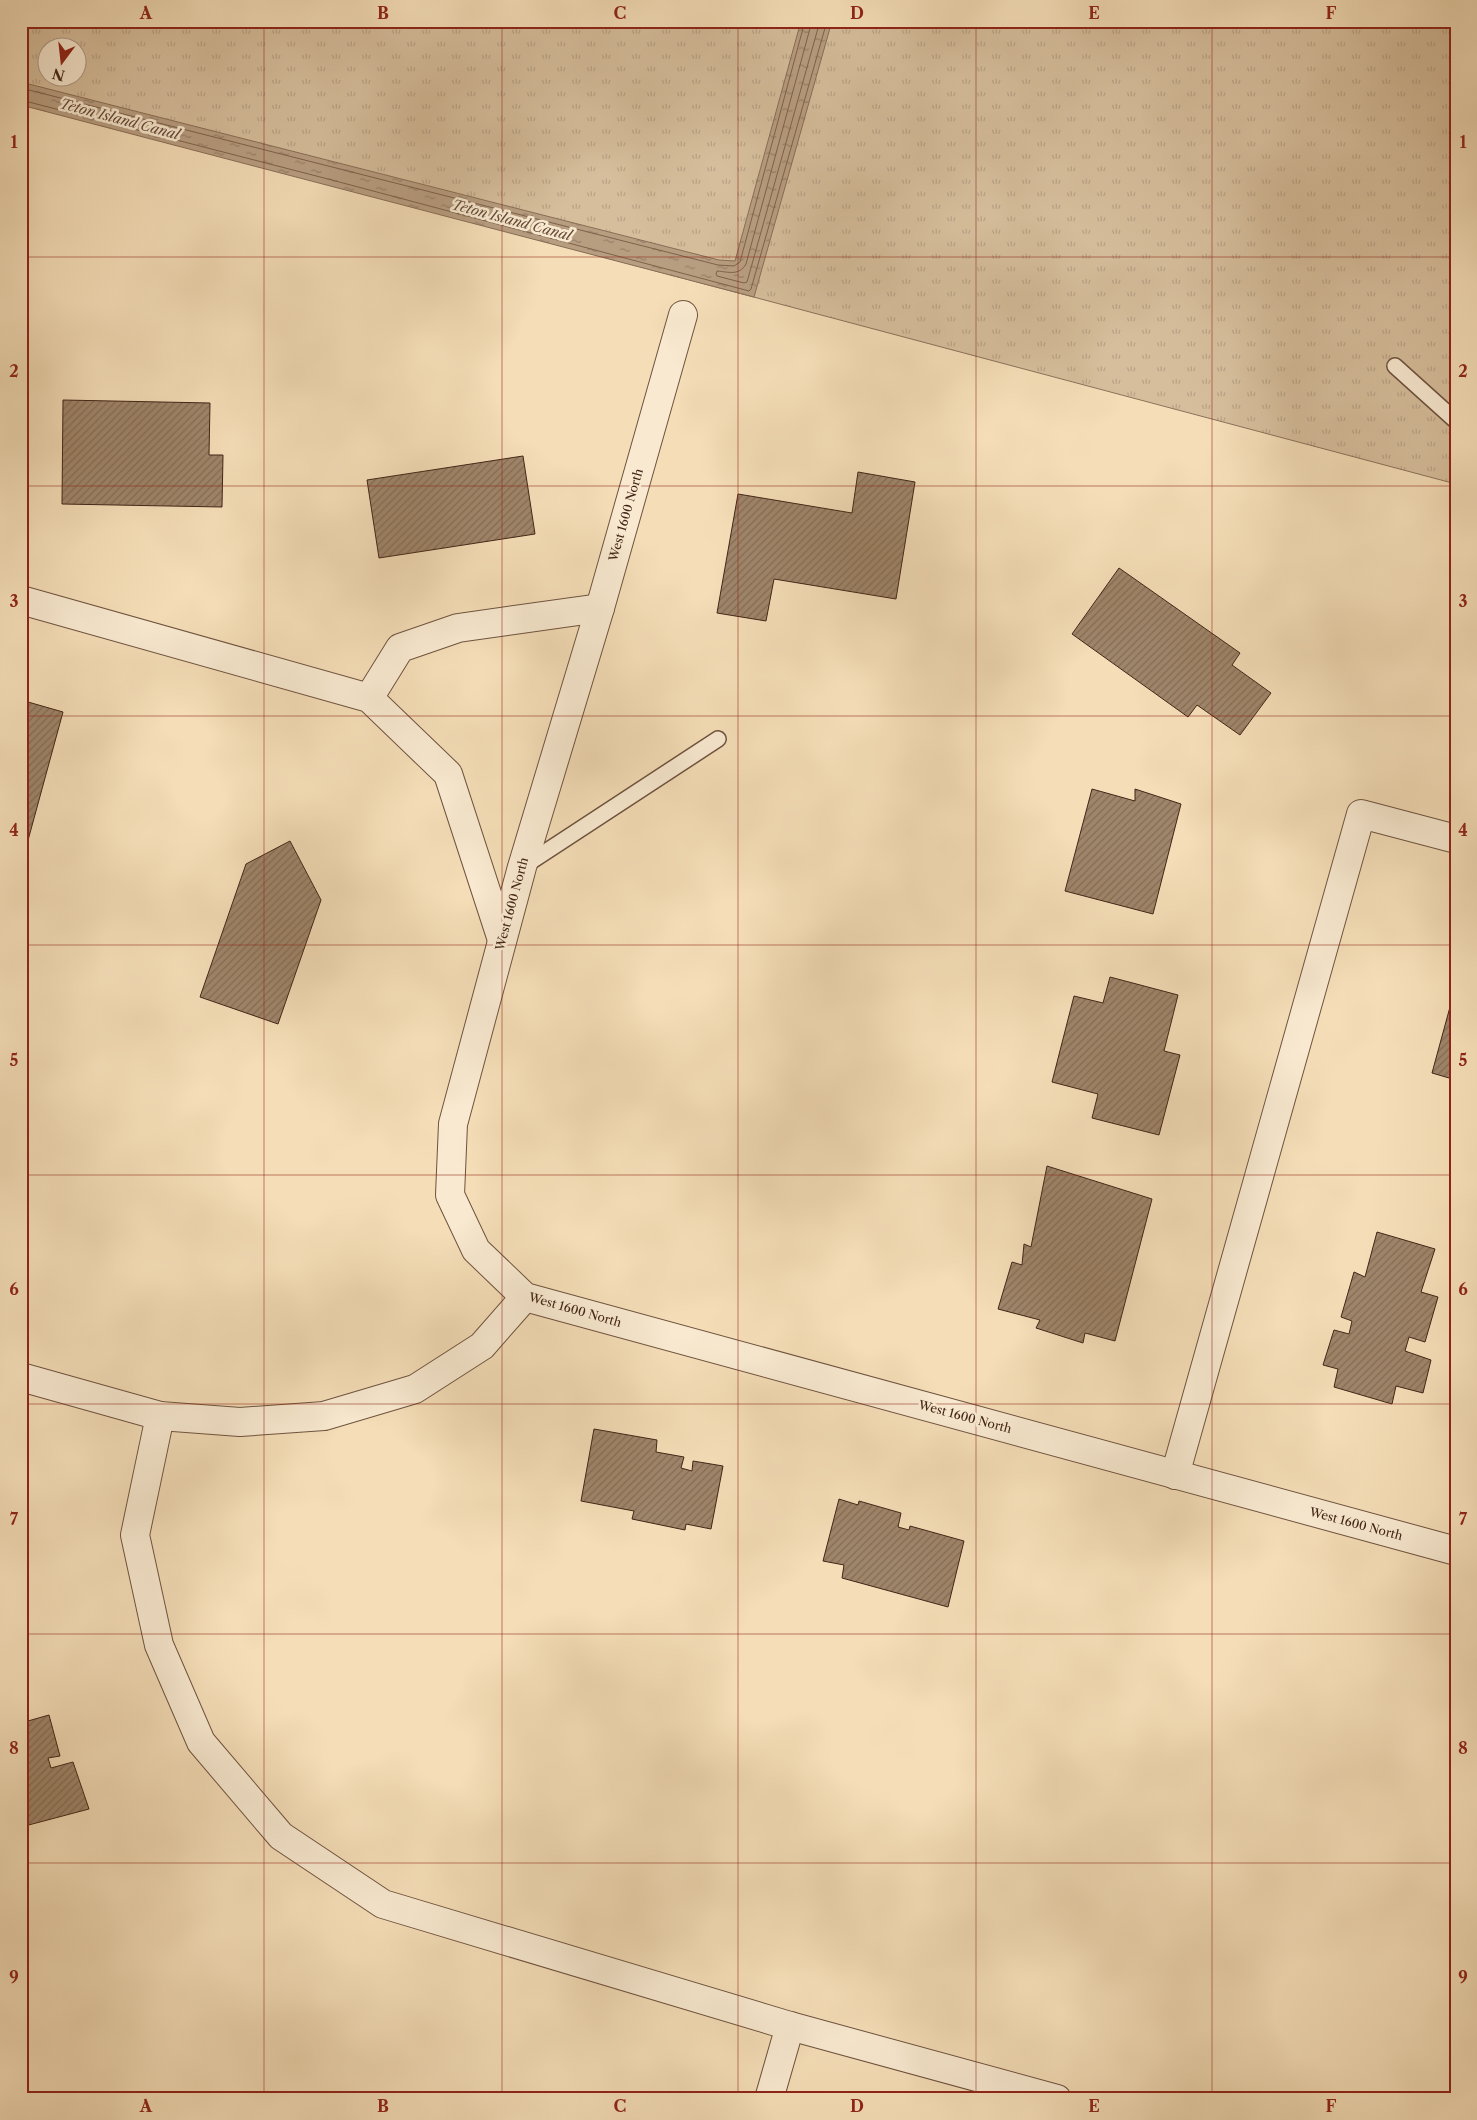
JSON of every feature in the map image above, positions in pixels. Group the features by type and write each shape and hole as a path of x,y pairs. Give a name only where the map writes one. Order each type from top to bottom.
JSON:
{"street":[{"name":"West 1600 North","path":"683,314 600,608 522,867 453,1124 450,1195 476,1250 525,1297 1456,1551"},
{"path":"21,600 369,698 448,774 502,940"},
{"path":"369,698 400,648 458,628 600,608"},
{"path":"1175,1475 1361,814 1456,839"},
{"path":"21,1377 160,1416 240,1422 324,1416 415,1389 482,1346 525,1297"},
{"path":"160,1416 135,1535 159,1645 200,1742 281,1836 382,1904 790,2026 1057,2099"},
{"path":"769,2099 790,2026"}],"lane":[{"path":"1395,366 1456,420"},
{"path":"522,867 718,739"}],"green space":[{"path":"21,21 1456,21 1456,484 21,102"}],"water":[{"name":"Teton Island Canal","path":"801,21 832,21 754,297 21,105 21,82 38,86 38,88 45,88 719,260 735,261"}],"building":[{"path":"63,400 210,403 209,455 223,455 222,507 62,504"},
{"path":"523,456 535,534 379,558 367,480"},
{"path":"858,472 915,482 896,599 774,579 766,621 717,613 738,494 852,513"},
{"path":"1119,568 1240,653 1232,665 1271,693 1240,735 1197,705 1188,717 1072,634"},
{"path":"21,700 63,712 27,844 21,842"},
{"path":"1092,789 1135,801 1135,789 1181,804 1153,914 1065,891"},
{"path":"290,841 321,900 278,1024 200,997 246,864"},
{"path":"1110,977 1178,995 1164,1051 1180,1055 1159,1135 1092,1118 1098,1094 1052,1082 1074,996 1103,1003"},
{"path":"1453,996 1456,997 1456,1080 1432,1073"},
{"path":"21,1153 28,1155 21,1178"},
{"path":"1047,1166 1152,1199 1115,1341 1085,1333 1083,1343 1036,1328 1040,1320 998,1309 1012,1262 1022,1265 1024,1244 1031,1247"},
{"path":"1377,1232 1435,1249 1421,1292 1438,1297 1425,1342 1409,1337 1405,1351 1431,1360 1423,1393 1396,1386 1392,1404 1334,1387 1338,1369 1323,1365 1334,1330 1349,1334 1352,1321 1341,1317 1354,1272 1365,1277"},
{"path":"594,1429 657,1440 656,1452 684,1457 681,1468 692,1471 693,1461 723,1466 711,1529 686,1524 685,1530 632,1519 634,1511 581,1501"},
{"path":"839,1499 858,1505 859,1501 901,1513 898,1527 909,1530 910,1526 964,1541 948,1607 842,1578 844,1565 823,1561"},
{"path":"49,1715 60,1756 48,1758 51,1768 73,1762 89,1809 21,1827 21,1723"}]}
